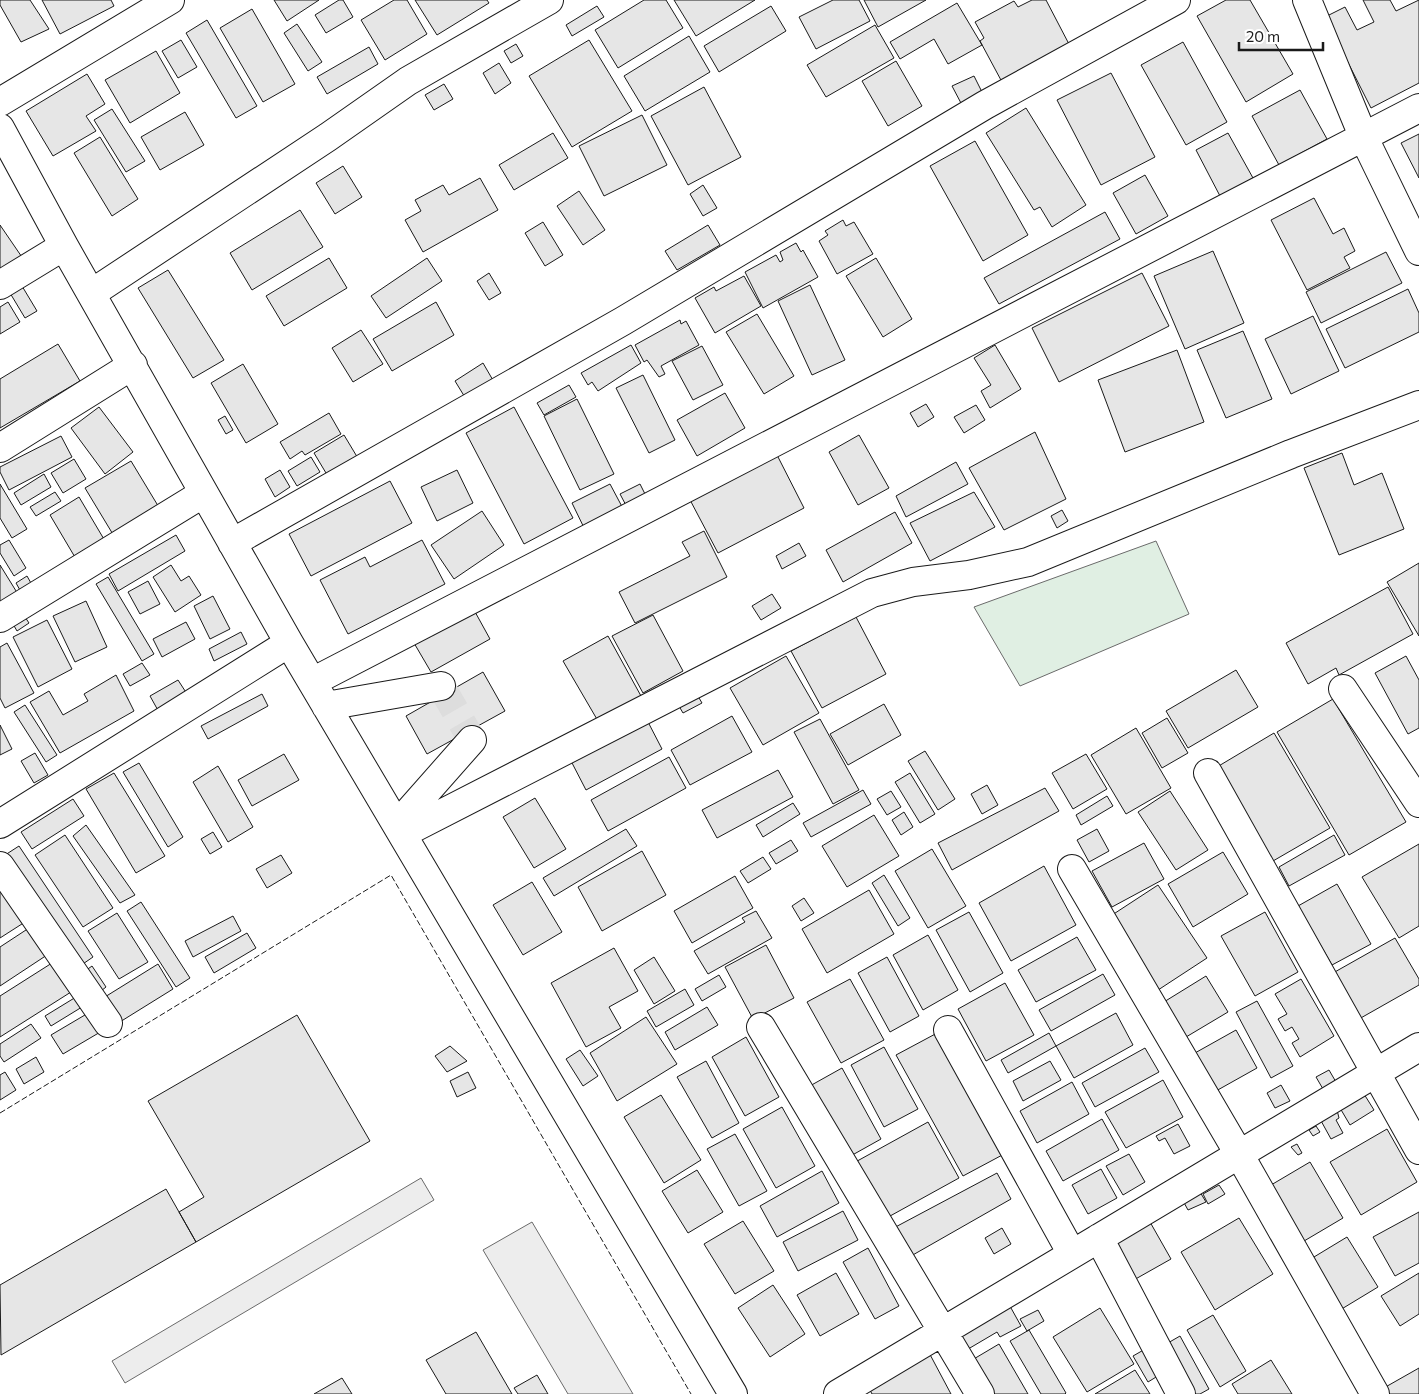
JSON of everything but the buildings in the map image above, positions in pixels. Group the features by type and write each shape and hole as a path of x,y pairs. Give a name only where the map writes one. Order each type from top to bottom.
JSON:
{"street":[{"path":"0,102 170,0"},
{"path":"92,293 320,142 408,81 549,0"},
{"path":"232,543 623,321 985,105 1176,0"},
{"path":"1306,0 1363,136 1419,251"},
{"path":"312,682 1419,108"},
{"path":"0,128 64,246 289,643 733,1394"},
{"path":"0,285 64,246"},
{"path":"0,448 133,365"},
{"path":"399,829 872,593 913,582 969,575 1028,562 1291,454 1419,405"},
{"path":"0,618 204,493"},
{"path":"0,824 289,643"},
{"path":"326,706 441,686"},
{"path":"1343,688 1419,803"},
{"path":"399,829 472,740"},
{"path":"1208,774 1419,1150"},
{"path":"0,866 108,1023"},
{"path":"1072,869 1239,1154 1375,1394"},
{"path":"761,1027 980,1394"},
{"path":"948,1030 1072,1254"},
{"path":"838,1394 1419,1047"},
{"path":"1098,1238 1181,1394"}],"green space":[{"path":"1156,541 1189,614 1020,686 974,607"}],"shaded area":[{"path":"421,1178 434,1200 125,1383 112,1361"},
{"path":"532,1222 633,1394 568,1394 483,1250"}],"tunnel":[{"path":"441,686 472,740"}],"fence":[{"path":"0,1113 391,875 691,1394"}]}
